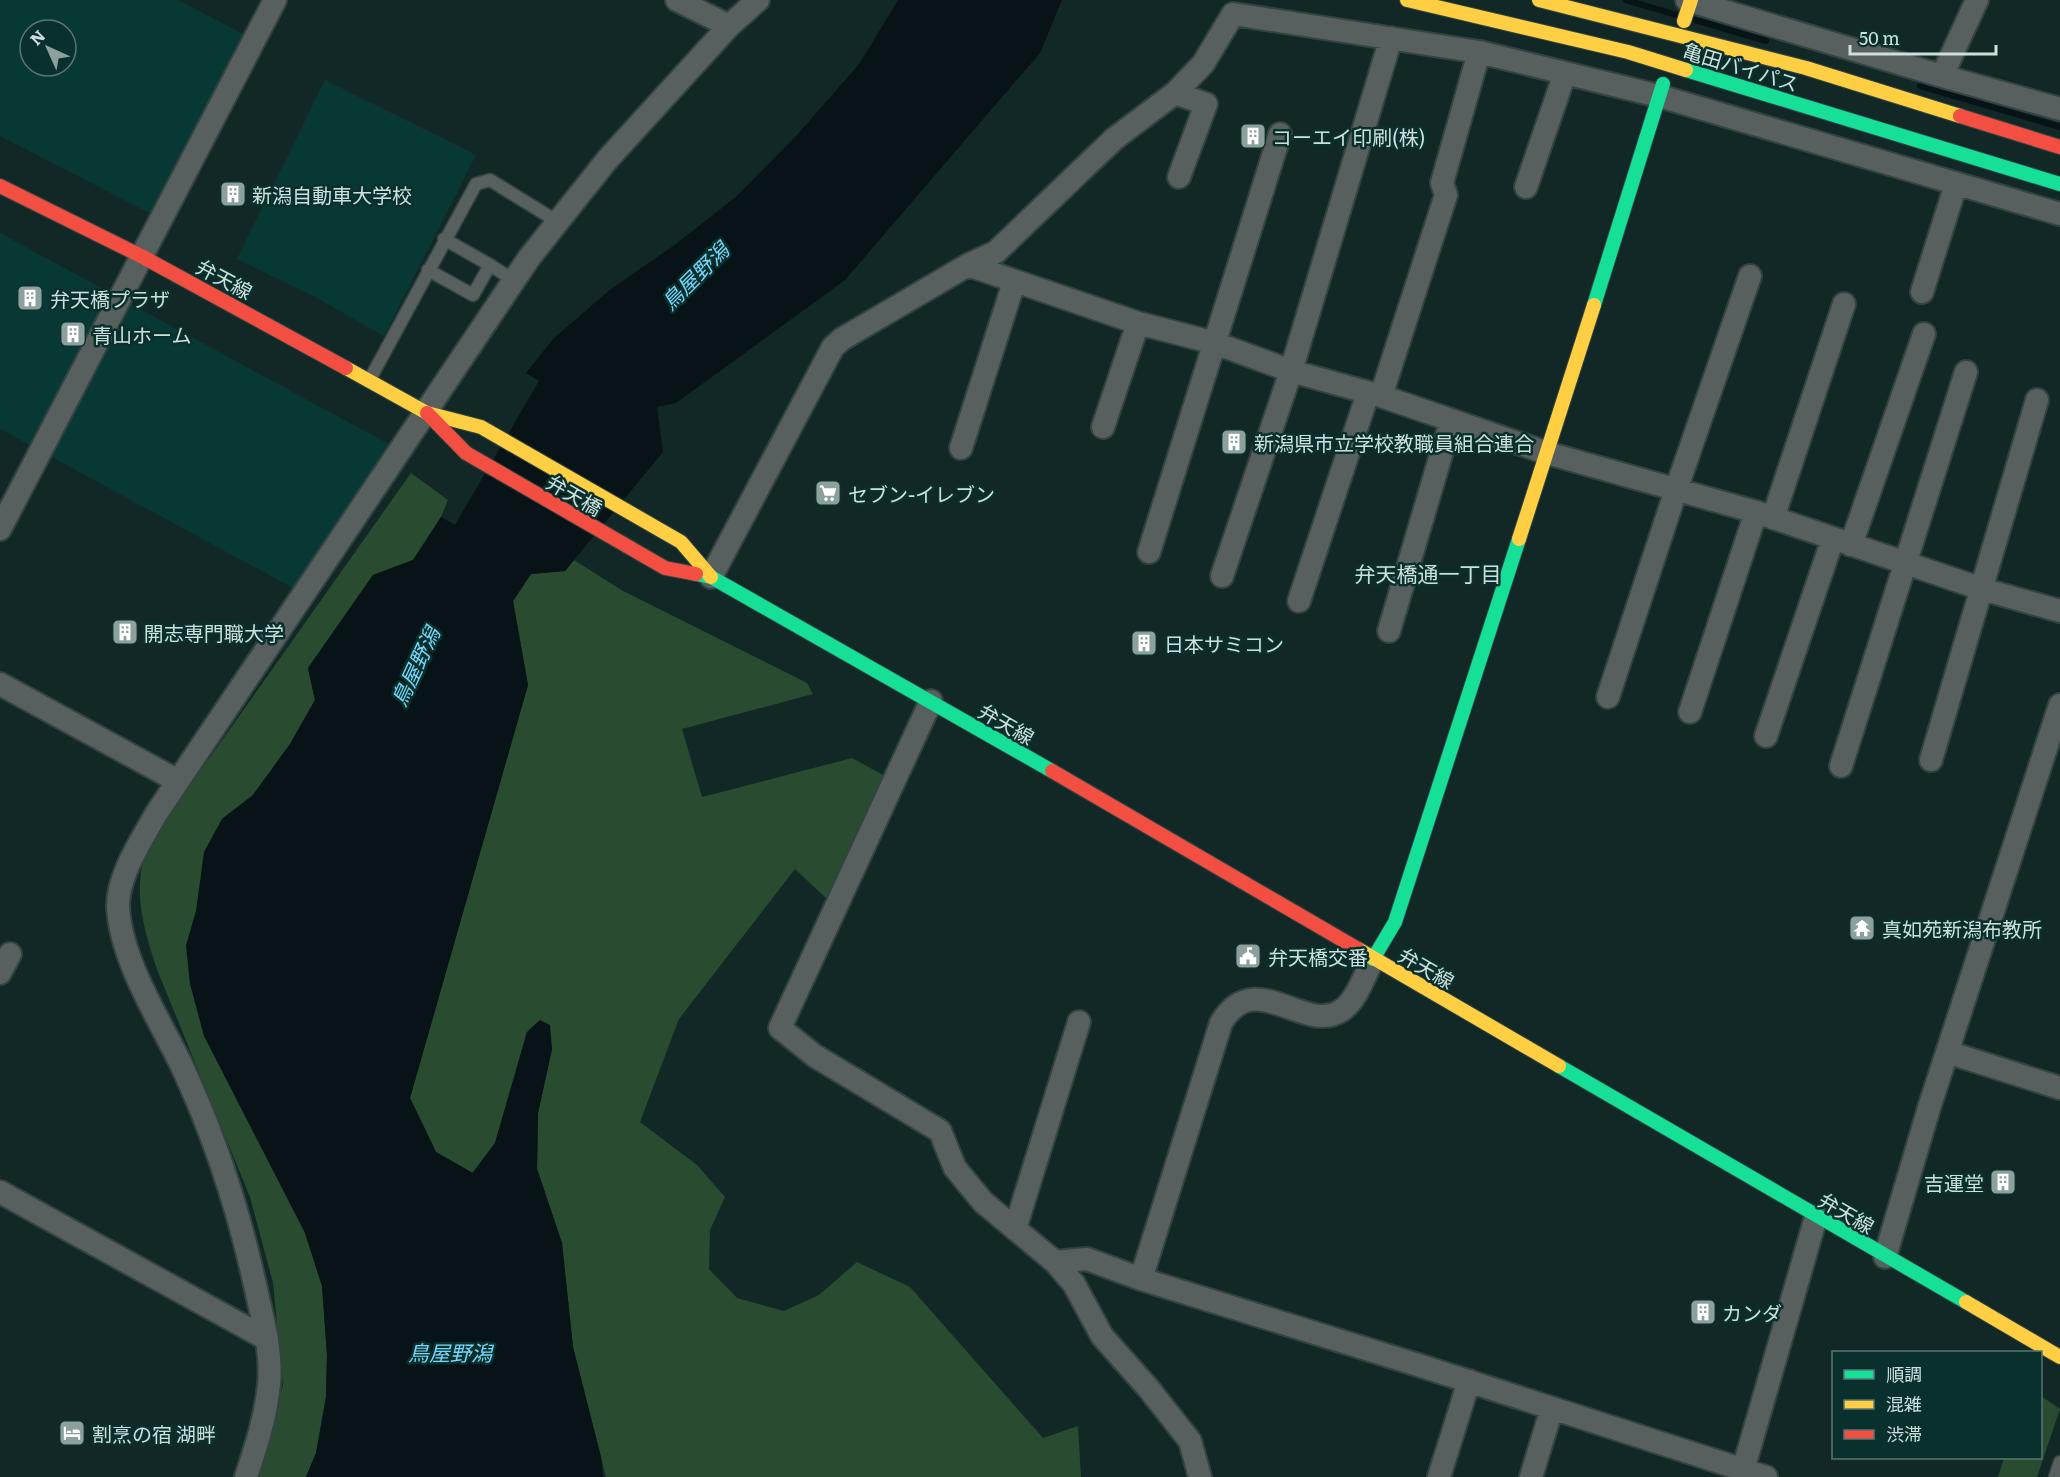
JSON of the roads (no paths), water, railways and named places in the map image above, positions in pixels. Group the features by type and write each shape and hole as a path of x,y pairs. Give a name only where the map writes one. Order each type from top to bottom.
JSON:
{"main road":[{"name":"亀田バイパス","path":"1407,0 1628,52 2060,184"},
{"name":"亀田バイパス","path":"1539,0 1806,68 2060,147"},
{"path":"1373,958 1395,922 1661,90"},
{"name":"弁天線","path":"0,186 143,257 427,413"},
{"name":"弁天橋","path":"427,413 482,427 681,542 711,577"},
{"name":"弁天橋","path":"427,413 466,453 665,568 711,577"},
{"name":"弁天線","path":"711,577 931,701 2060,1357"}],"street":[{"path":"0,529 275,0"},
{"path":"677,0 729,26"},
{"path":"246,1477 262,1421 269,1384 267,1340 246,1244 227,1178 181,1065 129,958 120,927 118,904 126,868 156,814 514,280 608,160 729,26 758,0"},
{"path":"1942,76 1977,0"},
{"path":"1688,6 2060,109"},
{"path":"711,577 832,348 842,339 968,265 996,252 1114,139 1175,93 1203,64 1228,7 1479,52 1565,73 1661,90 1956,184 2060,214"},
{"path":"1222,576 1291,371 1391,38"},
{"path":"1299,601 1446,195 1442,183 1479,52"},
{"path":"1526,187 1565,73"},
{"path":"1175,93 1206,104 1179,177"},
{"path":"1149,552 1280,135"},
{"path":"1922,292 1956,184"},
{"path":"968,265 1138,323 1215,343 1291,371 1374,395 1546,453 1764,515 1982,589 2060,611"},
{"path":"1608,697 1676,489 1750,276"},
{"path":"961,448 1014,282"},
{"path":"1690,712 1844,304"},
{"path":"1110,421 1138,323"},
{"path":"1766,736 1924,334"},
{"path":"1841,766 1966,372"},
{"path":"1931,760 2037,400"},
{"path":"1389,631 1451,421"},
{"path":"0,684 178,781"},
{"path":"931,701 780,1028 815,1056 940,1131 955,1168 983,1202 1055,1262 1074,1284 1102,1336 1149,1389 1190,1441 1200,1477"},
{"path":"1885,1257 1947,1052 2060,705"},
{"path":"1141,1279 1221,1023 1227,1012 1236,1004 1261,999 1322,1016 1332,1015 1350,1003 1373,958"},
{"path":"1015,1229 1079,1022"},
{"path":"1947,1052 2060,1088"},
{"path":"0,1192 267,1340"},
{"path":"1742,1474 1816,1217"},
{"path":"1055,1262 1087,1259 1141,1279 1552,1408 1742,1474 1766,1477"},
{"path":"1439,1477 1469,1381"},
{"path":"1531,1477 1552,1408"}],"lane":[{"path":"369,380 476,184 490,180 558,222"},
{"path":"444,239 514,280"},
{"path":"428,270 473,295 490,265"},
{"path":"2055,1477 2060,1462"}],"water":[{"name":"鳥屋野潟","path":"898,0 1062,0 1040,53 845,280 676,403 657,407 663,452 565,571 531,574 513,601 528,685 410,1098 436,1152 473,1173 495,1143 527,1032 540,1020 550,1025 552,1049 538,1113 537,1169 562,1243 573,1347 601,1457 603,1477 306,1477 316,1453 326,1397 327,1355 322,1286 305,1233 204,1036 190,984 186,946 196,911 204,852 222,819 253,795 290,744 315,700 308,668 373,575 413,560 441,517 455,525 539,381 526,373 554,338 611,289 676,244 737,196 797,135 860,63"}],"waterway":[{"path":"1626,0 1677,15"},
{"path":"1695,20 1766,41"},
{"path":"1920,86 2060,127"}],"place":[{"name":"コーエイ印刷(株)","path":"1253,136"},
{"name":"新潟自動車大学校","path":"233,194"},
{"name":"弁天橋プラザ","path":"30,298"},
{"name":"青山ホーム","path":"73,334"},
{"name":"新潟県市立学校教職員組合連合","path":"1234,442"},
{"name":"セブン-イレブン","path":"828,493"},
{"name":"開志専門職大学","path":"125,632"},
{"name":"日本サミコン","path":"1144,643"},
{"name":"真如苑新潟布教所","path":"1862,928"},
{"name":"弁天橋交番","path":"1248,956"},
{"name":"吉運堂","path":"2003,1182"},
{"name":"カンダ","path":"1703,1312"},
{"name":"割烹の宿 湖畔","path":"72,1433"}],"district":[{"name":"弁天橋通一丁目","path":"1428,572"}]}
